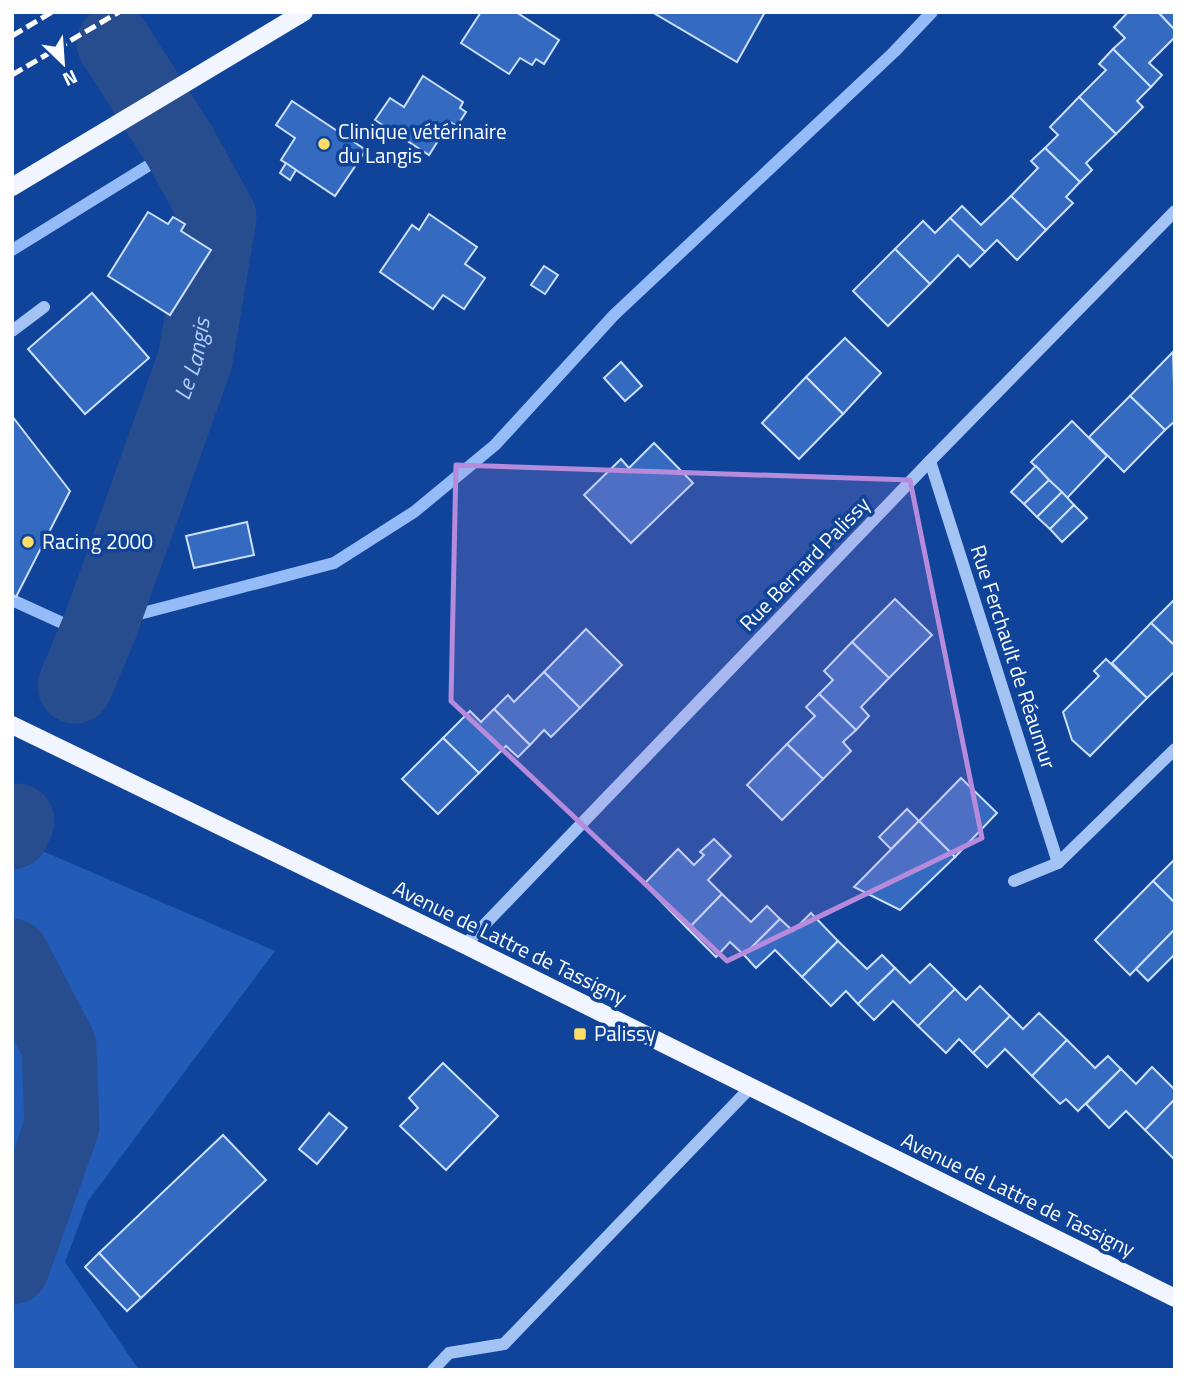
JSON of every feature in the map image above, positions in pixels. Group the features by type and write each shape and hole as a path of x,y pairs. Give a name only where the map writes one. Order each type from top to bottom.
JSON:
{"main road":[{"path":"12,187 304,12"},
{"name":"Avenue de Lattre de Tassigny","path":"18,728 465,945 1175,1298"}],"street":[{"name":"Rue Bernard Palissy","path":"465,945 930,461 1175,211"},
{"path":"12,331 44,307"},
{"name":"Rue Ferchault de Réaumur","path":"930,461 1058,863"},
{"path":"1014,881 1058,863 1175,749"},
{"path":"433,1370 449,1353 504,1344 750,1088"}],"highlighted area":[{"path":"456,465 910,480 982,838 727,961 451,701"}],"shaded area":[{"path":"12,838 275,951 88,1201 65,1262 139,1370 12,1370"}],"building":[{"path":"481,12 516,12 559,40 544,64 536,59 532,65 520,58 509,74 461,43"},
{"path":"652,12 765,12 737,62"},
{"path":"1128,12 1158,12 1175,30 1175,37 1149,63 1162,75 1151,87 1113,49 1125,38 1114,27"},
{"path":"1158,12 1175,12 1175,30"},
{"path":"1113,49 1151,87 1137,101 1143,107 1116,134 1079,97 1106,70 1099,64"},
{"path":"423,76 463,102 460,108 466,112 457,126 450,122 429,155 375,120 390,98 404,107"},
{"path":"1079,97 1116,134 1086,163 1092,170 1080,182 1045,148 1058,135 1050,127"},
{"name":"Clinique vétérinaire du Langis","path":"292,101 366,150 335,196 281,160 295,138 276,125"},
{"path":"1045,148 1080,182 1066,197 1073,203 1046,230 1011,196 1038,168 1031,161"},
{"path":"286,163 296,170 290,180 280,173"},
{"path":"1011,196 1046,230 1017,260 997,240 985,252 950,218 962,206 981,225"},
{"path":"148,212 168,224 173,217 185,224 181,231 211,250 170,315 108,276"},
{"path":"429,214 477,247 465,264 485,278 464,309 443,295 433,309 380,272 412,225 419,230"},
{"path":"950,218 985,252 970,267 958,255 930,284 895,249 923,221 935,233"},
{"path":"895,249 930,284 888,326 853,291"},
{"path":"544,266 558,275 545,294 531,285"},
{"path":"92,293 149,358 85,414 28,349"},
{"path":"845,338 881,373 843,414 806,377"},
{"path":"1173,352 1175,421 1165,430 1130,396"},
{"path":"621,362 642,386 625,401 604,378"},
{"path":"806,377 843,414 799,459 762,423"},
{"path":"1130,396 1165,430 1124,472 1089,437"},
{"name":"Racing 2000","path":"12,416 70,491 16,597 12,594"},
{"path":"1072,421 1107,456 1067,498 1031,462"},
{"path":"654,443 693,483 631,543 584,495 621,459 629,468"},
{"path":"1036,466 1049,480 1024,504 1011,492"},
{"path":"1049,480 1062,492 1037,517 1024,504"},
{"path":"1062,492 1074,505 1050,529 1037,517"},
{"path":"1074,505 1087,518 1062,542 1050,529"},
{"path":"247,522 254,555 194,568 186,536"},
{"path":"895,599 932,635 889,678 852,642"},
{"path":"1175,599 1175,646 1151,623"},
{"path":"1151,623 1175,646 1175,671 1147,698 1112,663"},
{"path":"586,629 622,665 580,708 544,672"},
{"path":"852,642 889,678 861,707 869,716 856,730 819,694 833,680 824,671"},
{"path":"1106,659 1147,698 1090,756 1072,740 1063,712 1099,676 1094,671"},
{"path":"544,672 580,708 551,737 544,730 530,745 494,709 508,695 514,702"},
{"path":"819,694 856,730 843,742 851,751 823,779 787,744 815,716 806,707"},
{"path":"494,709 530,745 518,757 506,746 479,773 443,738 470,711 481,722"},
{"path":"443,738 479,773 438,814 402,779"},
{"path":"787,744 823,779 782,820 747,785"},
{"path":"961,778 997,813 955,857 919,821"},
{"path":"907,809 919,821 891,849 879,837"},
{"path":"919,821 955,857 900,910 854,887"},
{"path":"714,839 731,856 708,880 722,894 688,929 644,884 678,849 694,865 704,855 700,852"},
{"path":"1175,859 1175,903 1153,881"},
{"path":"1153,881 1175,903 1175,929 1130,975 1095,940"},
{"path":"722,894 751,922 767,906 780,919 744,955 730,942 716,957 688,929"},
{"path":"811,913 838,941 802,977 775,950 756,968 744,955 780,919 793,931"},
{"path":"1175,929 1175,954 1148,981 1136,969"},
{"path":"838,941 867,969 882,955 895,968 858,1004 846,991 831,1006 802,977"},
{"path":"930,964 955,989 918,1026 893,1001 874,1020 858,1004 895,968 910,983"},
{"path":"980,986 1010,1016 973,1053 959,1039 946,1053 918,1026 955,989 966,1000"},
{"path":"1039,1013 1067,1040 1032,1076 1005,1049 987,1067 973,1053 1010,1016 1023,1029"},
{"path":"1067,1040 1095,1068 1108,1056 1121,1069 1078,1111 1066,1099 1060,1104 1032,1076"},
{"path":"443,1063 498,1116 446,1170 400,1126 418,1108 409,1098"},
{"path":"1152,1067 1175,1090 1175,1099 1145,1130 1126,1111 1109,1128 1086,1104 1121,1069 1136,1084"},
{"path":"1175,1099 1175,1160 1145,1130"},
{"path":"329,1113 347,1128 317,1164 299,1149"},
{"path":"223,1135 266,1180 141,1298 99,1253"},
{"path":"99,1253 141,1298 127,1311 85,1267"}],"waterway":[{"path":"12,600 69,626 101,624 334,563 414,512 495,445 614,315 894,52 932,12"},
{"name":"Le Langis","path":"75,686 101,624 195,360 219,217 180,146 114,43"},
{"path":"12,250 180,146"},
{"name":"Le Langis","path":"12,832 17,821"},
{"name":"Le Langis","path":"12,956 59,1046 62,1126 12,1267"}],"railway":[{"path":"12,36 52,12"},
{"path":"12,75 119,12"}],"place":[{"name":"Clinique vétérinaire du Langis","path":"324,144"},
{"name":"Racing 2000","path":"28,542"},
{"name":"Palissy","path":"580,1034"}]}
